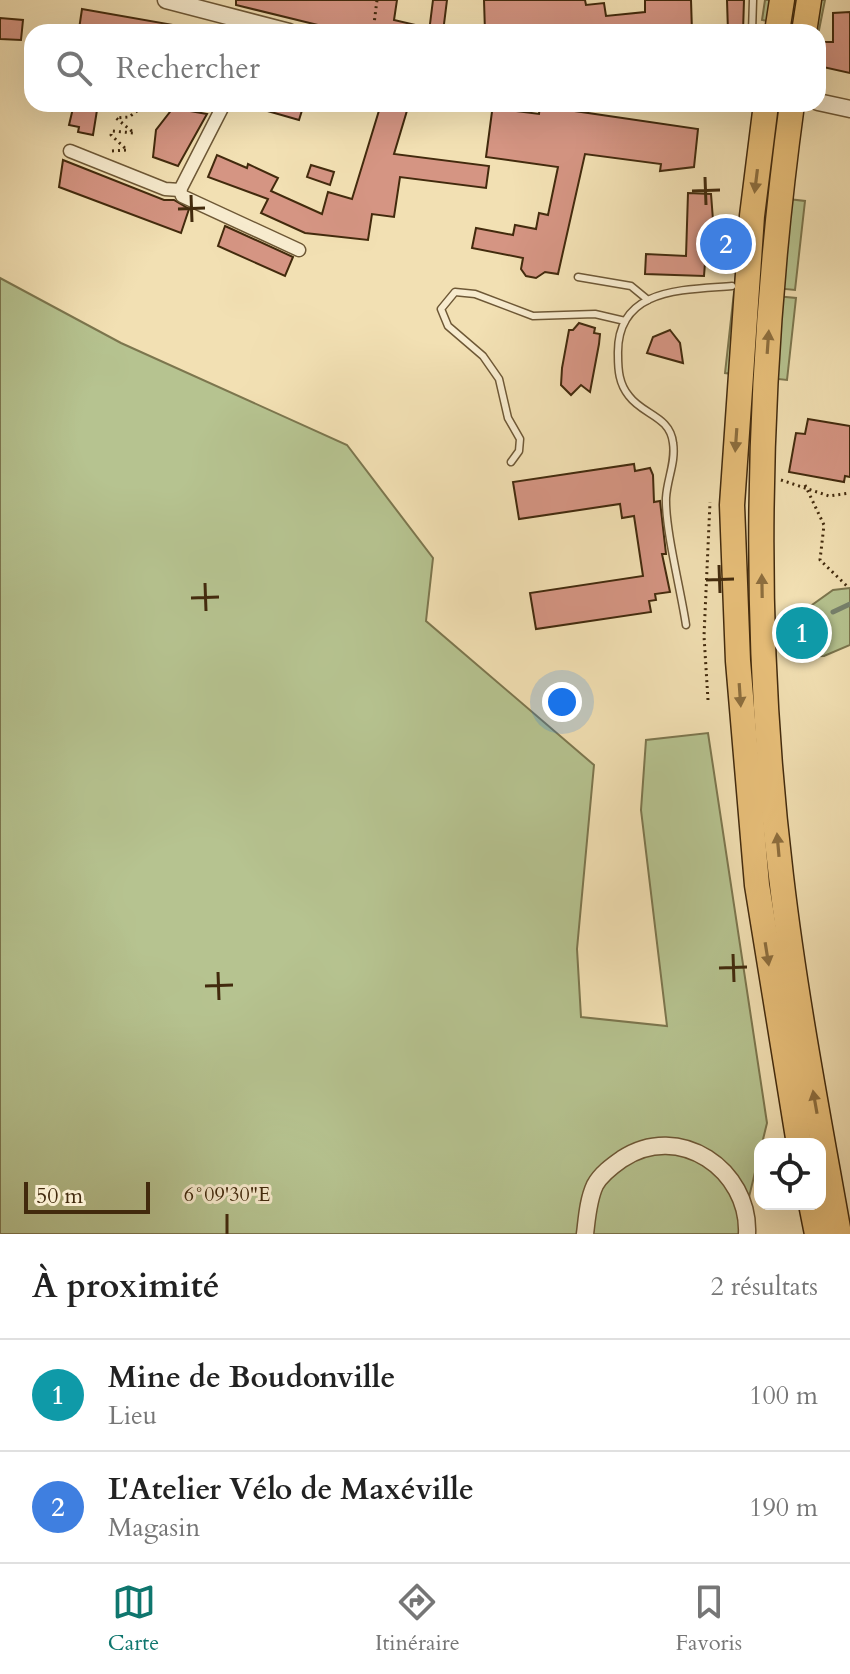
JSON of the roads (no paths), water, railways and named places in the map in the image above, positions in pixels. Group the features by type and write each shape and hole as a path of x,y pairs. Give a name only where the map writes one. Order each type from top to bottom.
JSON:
{"highway":[{"path":"778,24 782,0"},
{"path":"805,24 809,0"},
{"path":"765,112 721,502 754,855 798,1138"},
{"path":"791,112 771,292 760,504 763,652 781,876 839,1234"},
{"path":"812,1210 817,1234"}],"street":[{"path":"166,0 241,24"},
{"path":"826,104 850,109"},
{"path":"220,112 180,190 182,196 299,250"},
{"path":"70,151 165,189 180,190"},
{"path":"585,1234 591,1198 599,1179 628,1155 662,1146 697,1153 730,1175 745,1202 747,1234"}],"lane":[{"path":"752,24 753,0"},
{"path":"578,277 631,286 648,300"},
{"path":"686,625 666,499 673,443 670,431 660,418 629,397 620,380 618,344 625,321 638,304 686,290 732,286"},
{"path":"511,462 519,451 520,439 508,418 499,379 483,356 448,326 441,309 446,299 455,292 475,294 533,316 595,314 625,321"}],"waterway":[{"path":"833,612 850,604"}],"place":[{"name":"L'Atelier Vélo de Maxéville","path":"726,244"},
{"name":"Mine de Boudonville","path":"802,633"}]}
